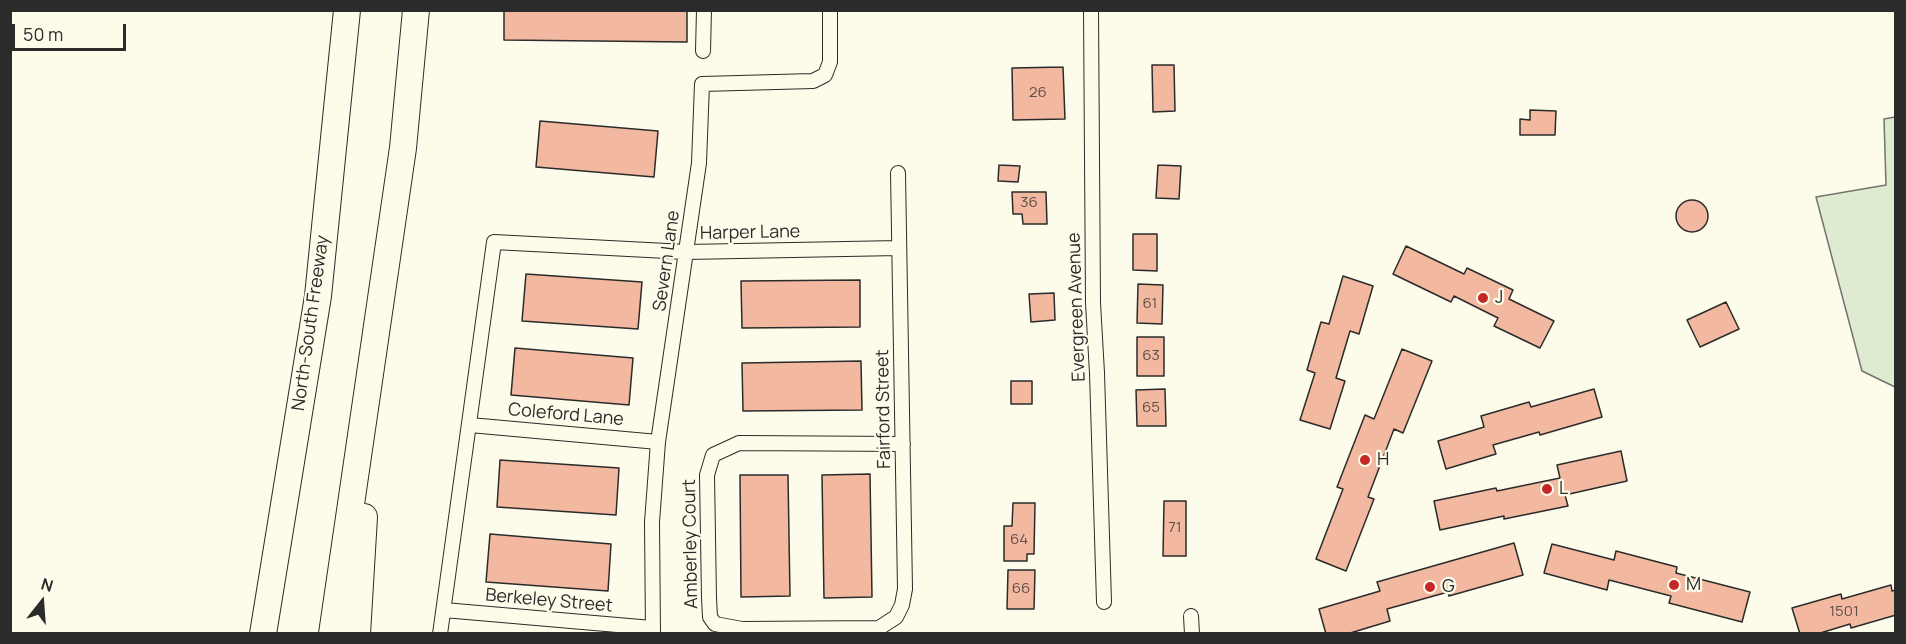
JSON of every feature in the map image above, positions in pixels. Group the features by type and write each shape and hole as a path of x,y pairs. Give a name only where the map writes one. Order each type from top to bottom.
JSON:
{"highway":[{"name":"North-South Freeway","path":"263,626 318,296 347,10"},
{"path":"332,633 403,148 416,10"},
{"path":"357,633 364,539 364,421"}],"street":[{"path":"703,51 704,10"},
{"name":"Severn Lane","path":"652,631 652,522 658,442 699,163 702,84 813,81 825,75 830,62 830,10"},
{"name":"Evergreen Avenue","path":"1091,10 1093,303 1104,602"},
{"name":"Fairford Street","path":"879,631 896,616 902,605 905,589 898,173"},
{"name":"Harper Lane","path":"470,425 494,242 686,252 899,248"},
{"path":"440,633 470,425"},
{"name":"Coleford Lane","path":"470,425 658,442"},
{"name":"Amberley Court","path":"879,631 742,628 715,624 710,617 707,475 714,454 739,442 903,444"},
{"name":"Berkeley Street","path":"444,610 652,631"},
{"path":"1191,616 1191,633"}],"green space":[{"path":"1896,117 1895,387 1862,371 1816,197 1886,185 1884,119"}],"building":[{"path":"504,10 687,10 687,42 504,40"},
{"path":"1152,65 1174,65 1175,111 1153,112"},
{"path":"1063,67 1065,119 1013,120 1012,68"},
{"path":"1530,110 1556,111 1555,135 1520,135 1520,119 1530,120"},
{"path":"540,121 658,131 654,177 536,167"},
{"path":"999,165 1020,166 1018,182 998,181"},
{"path":"1158,165 1181,166 1179,199 1156,198"},
{"path":"1012,192 1046,192 1047,224 1023,224 1022,214 1013,214"},
{"path":"1692,200 1703,205 1708,216 1703,227 1692,232 1681,227 1676,216 1681,205"},
{"path":"1133,234 1157,234 1157,271 1133,270"},
{"name":"J","path":"1406,246 1464,274 1467,268 1513,290 1509,299 1554,321 1540,348 1494,326 1498,318 1454,296 1451,302 1393,274"},
{"path":"526,274 642,282 638,329 522,321"},
{"path":"1343,276 1373,286 1359,334 1350,331 1336,378 1345,381 1330,429 1300,420 1315,373 1307,370 1321,322 1329,324"},
{"path":"860,280 860,327 742,328 741,281"},
{"path":"1138,284 1163,285 1162,324 1137,323"},
{"path":"1054,293 1055,320 1031,322 1029,294"},
{"path":"1726,302 1739,329 1700,347 1687,320"},
{"path":"1137,337 1164,337 1164,376 1137,376"},
{"path":"515,348 633,358 629,405 511,395"},
{"name":"H","path":"1402,349 1432,361 1403,433 1394,429 1368,497 1374,499 1346,571 1316,559 1343,489 1337,487 1365,415 1374,419"},
{"path":"861,361 862,410 743,411 742,363"},
{"path":"1011,381 1032,381 1032,404 1011,404"},
{"path":"1165,389 1166,426 1137,426 1136,390"},
{"path":"1594,389 1602,417 1540,435 1539,432 1493,445 1496,454 1446,469 1438,441 1484,427 1481,416 1529,402 1531,407"},
{"name":"L","path":"1621,451 1627,481 1565,495 1568,506 1504,519 1504,516 1440,530 1434,501 1560,478 1557,465"},
{"path":"500,460 619,468 616,515 497,507"},
{"path":"870,474 872,597 824,598 822,475"},
{"path":"740,475 788,475 790,596 741,597"},
{"path":"1164,501 1186,501 1186,556 1163,556"},
{"path":"1013,503 1035,503 1034,554 1027,554 1027,561 1004,561 1004,526 1012,526"},
{"path":"490,534 611,544 608,591 486,582"},
{"name":"G","path":"1514,543 1523,575 1449,596 1448,592 1387,609 1390,621 1347,634 1326,634 1319,609 1380,591 1377,582"},
{"name":"M","path":"1552,544 1614,560 1616,551 1677,567 1676,573 1750,592 1742,622 1669,603 1671,596 1609,580 1607,590 1544,573"},
{"path":"1008,570 1035,570 1034,609 1007,609"},
{"path":"1891,585 1892,591 1896,590 1896,615 1851,628 1850,624 1817,634 1800,634 1792,608 1841,594 1842,599"}],"place":[{"name":"J","path":"1483,298"},
{"name":"H","path":"1365,460"},
{"name":"L","path":"1547,489"},
{"name":"M","path":"1674,585"},
{"name":"G","path":"1430,587"}]}
